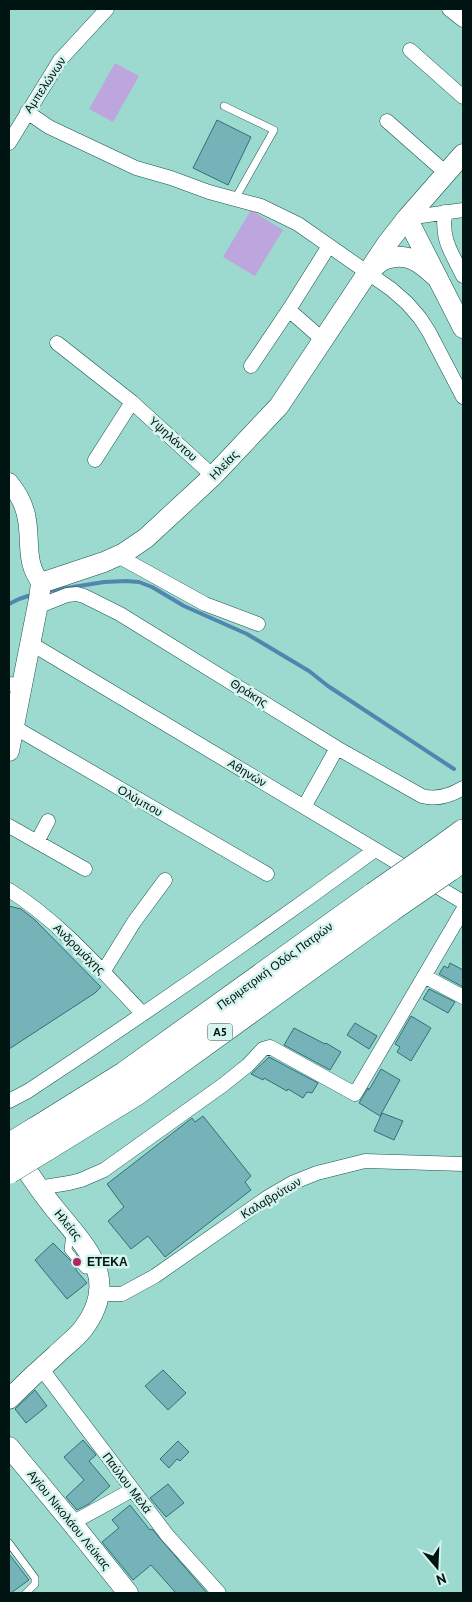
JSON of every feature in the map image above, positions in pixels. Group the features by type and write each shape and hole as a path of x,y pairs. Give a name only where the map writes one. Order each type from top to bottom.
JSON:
{"highway":[{"name":"Περιμετρική Οδός Πατρών","path":"9,1144 40,1140 136,1093 382,902 447,861 463,832"},
{"name":"Περιμετρική Οδός Πατρών","path":"9,1171 40,1140"}],"main road":[{"name":"Ηλείας","path":"40,594 118,556 146,538 213,476 279,406 386,245 463,154"},
{"path":"407,218 463,328"},
{"path":"368,272 385,260 406,256 425,266 438,279"},
{"path":"9,751 14,727 15,685 30,643 40,594"},
{"name":"Ηλείας","path":"9,1144 38,1188 95,1261 89,1268 100,1294 93,1313 82,1330 9,1399"},
{"name":"Αγίου Νικολάου Λεύκας","path":"9,1448 128,1593"}],"street":[{"name":"Αμπελώνων","path":"9,143 60,60 107,9"},
{"path":"450,9 463,20"},
{"path":"410,50 463,97"},
{"path":"27,112 61,133 136,168 172,178 235,200 261,206 298,224 399,295 420,318 463,397"},
{"path":"387,120 446,173"},
{"path":"407,218 463,210"},
{"path":"444,212 445,240 463,276"},
{"path":"251,366 329,246"},
{"path":"289,310 322,339"},
{"name":"Υψηλάντου","path":"57,343 132,402 213,476"},
{"path":"95,460 132,402"},
{"path":"9,482 20,497 26,512 32,570 40,594"},
{"path":"118,556 205,604 258,624"},
{"name":"Θράκης","path":"40,594 84,596 120,614 337,748 422,796 431,799 443,797 461,789"},
{"name":"Αθηνών","path":"30,643 463,902"},
{"name":"Ολύμπου","path":"14,727 267,874"},
{"path":"304,807 337,748"},
{"path":"37,842 48,821"},
{"path":"9,826 85,869"},
{"path":"9,1101 28,1091 143,1014 268,928 375,850"},
{"path":"103,972 130,929 165,880"},
{"name":"Ανδρομάχης","path":"9,890 45,915 143,1014"},
{"path":"38,1188 81,1180 104,1170 223,1085 248,1065 263,1049 270,1046 355,1094 463,910"},
{"path":"424,976 463,997"},
{"name":"Καλαβρύτων","path":"100,1294 122,1294 155,1276 268,1197 292,1183 317,1173 365,1161 463,1164"},
{"name":"Παύλου Μελά","path":"41,1368 167,1535 220,1593"},
{"path":"72,1523 132,1490"}],"lane":[{"path":"224,106 274,130 235,200"},
{"path":"71,1229 68,1250 73,1256"},
{"path":"9,1544 35,1578 35,1584 26,1593"}],"shaded area":[{"path":"115,63 139,76 113,122 89,109"},
{"path":"251,210 283,230 255,276 223,257"}],"building":[{"path":"217,120 251,137 228,185 193,168"},
{"path":"9,906 21,909 35,920 101,987 95,993 9,1049"},
{"path":"450,963 463,970 463,987 439,974 444,966 448,968"},
{"path":"429,989 455,1002 448,1013 423,999"},
{"path":"411,1016 431,1028 411,1061 397,1052 400,1047 395,1044"},
{"path":"355,1023 377,1036 369,1049 347,1035"},
{"path":"294,1028 341,1052 330,1070 284,1045"},
{"path":"269,1057 318,1083 312,1093 307,1092 303,1098 288,1089 287,1091 264,1078 263,1080 251,1074"},
{"path":"381,1069 400,1080 380,1116 359,1103"},
{"path":"382,1113 403,1121 394,1140 374,1131"},
{"path":"203,1116 251,1176 245,1182 251,1190 165,1257 148,1236 131,1249 108,1221 124,1207 107,1184 192,1118 195,1122"},
{"path":"53,1243 71,1261 78,1258 80,1261 76,1264 76,1270 87,1283 67,1299 35,1260"},
{"path":"163,1370 186,1393 168,1410 145,1386"},
{"path":"35,1390 47,1406 26,1423 15,1409"},
{"path":"83,1440 96,1455 89,1461 110,1486 89,1504 77,1510 66,1497 84,1480 64,1457"},
{"path":"178,1441 189,1452 180,1461 177,1459 169,1468 160,1459"},
{"path":"168,1484 184,1503 166,1517 150,1498"},
{"path":"130,1505 207,1593 176,1593 151,1565 133,1580 102,1542 119,1528 112,1520"},
{"path":"9,1554 29,1580 11,1593 9,1593"}],"waterway":[{"path":"48,591 104,582 126,581 139,582 152,587 184,606 247,634 309,671 328,686 454,769"},
{"path":"9,604 34,594"}],"place":[{"name":"ΕΤΕΚΑ","path":"77,1262"}]}
